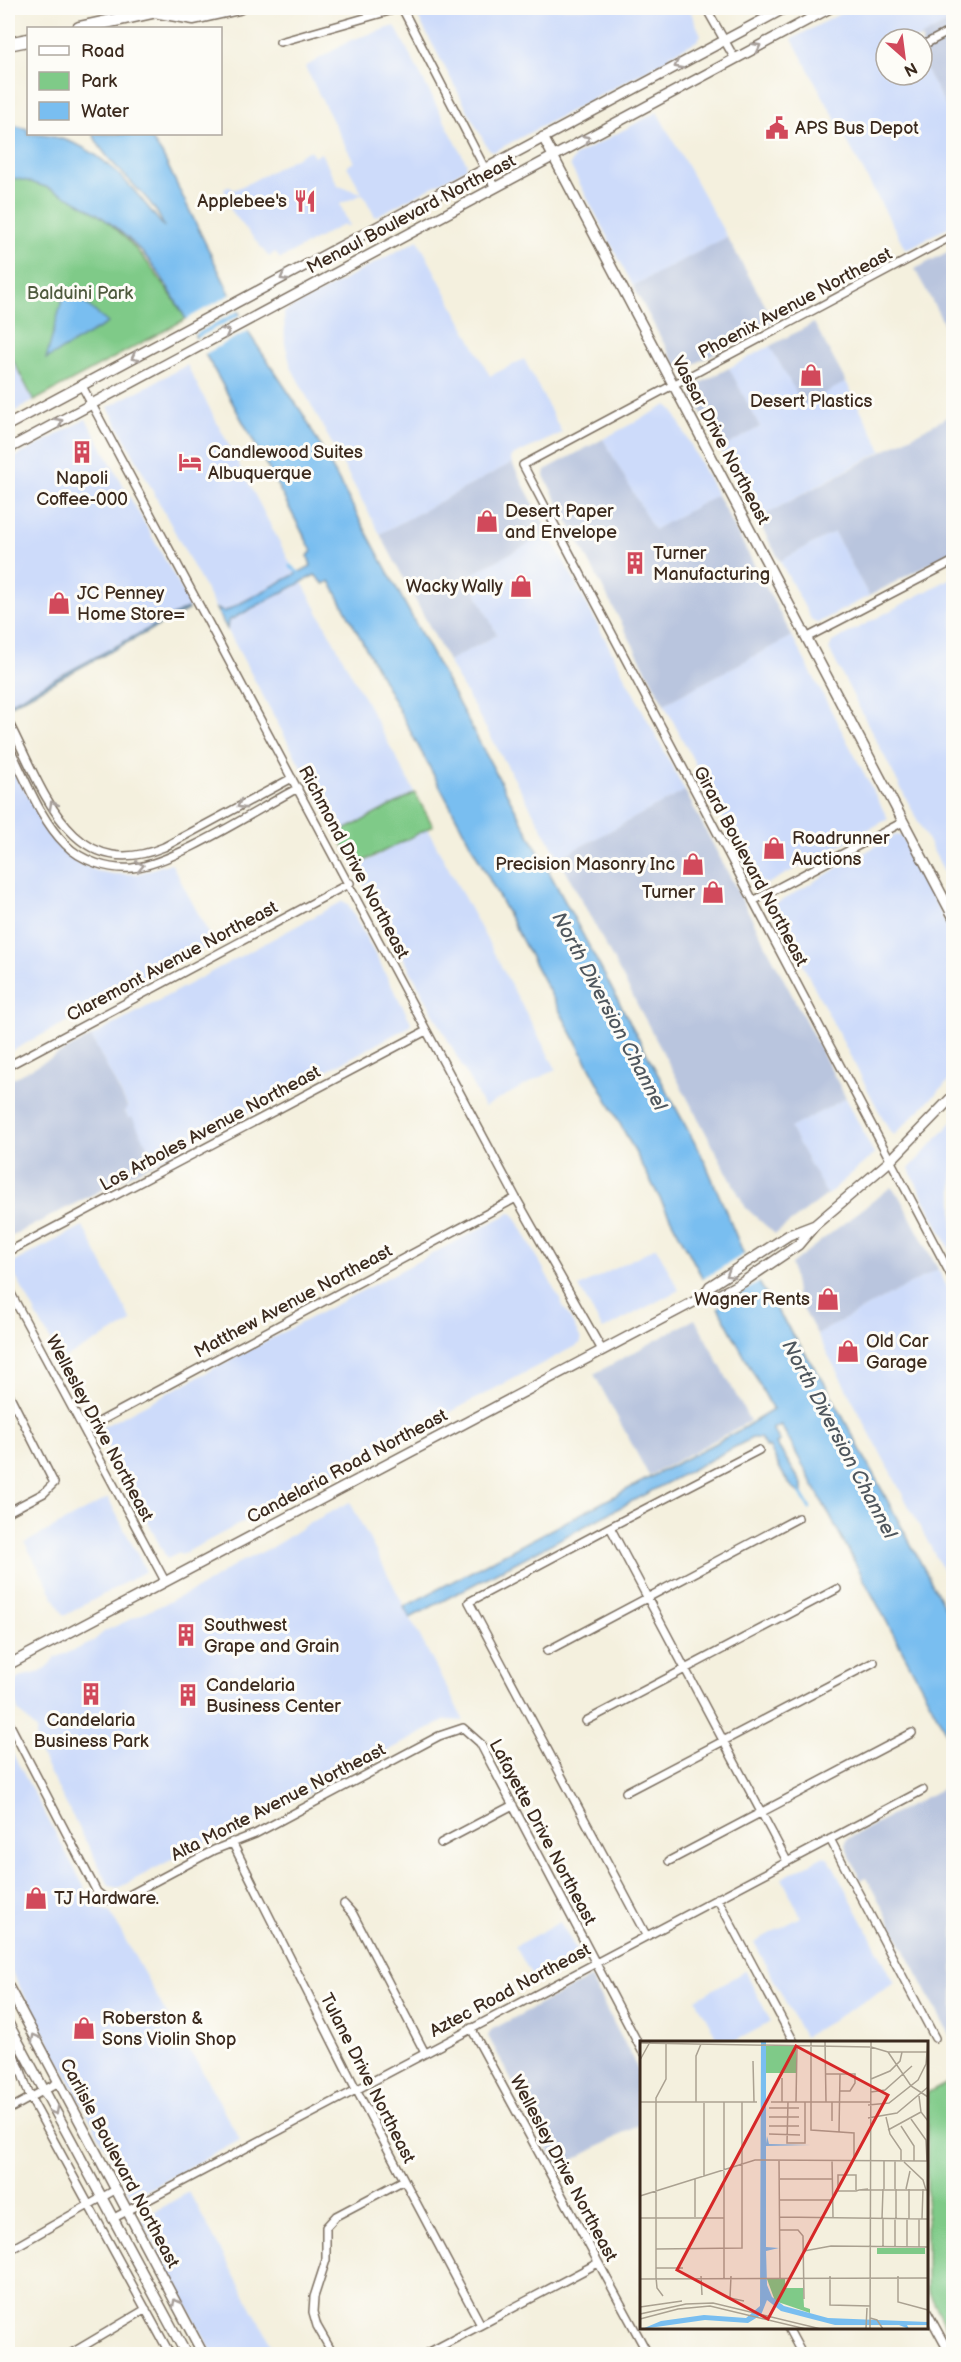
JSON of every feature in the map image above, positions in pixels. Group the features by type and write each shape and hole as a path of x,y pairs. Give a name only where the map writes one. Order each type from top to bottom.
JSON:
{"highway":[{"path":"84,27 171,8"},
{"path":"155,12 194,18 239,8"},
{"path":"8,44 27,40"}],"main road":[{"name":"Menaul Boulevard Northeast","path":"8,425 784,8"},
{"name":"Menaul Boulevard Northeast","path":"8,449 830,8"},
{"name":"Vassar Drive Northeast","path":"543,137 954,918"},
{"name":"Candelaria Road Northeast","path":"703,1297 715,1298 766,1268 798,1245 814,1225 890,1161 954,1095"},
{"name":"Candelaria Road Northeast","path":"8,1665 703,1297 710,1286 789,1235 814,1225"},
{"name":"Carlisle Boulevard Northeast","path":"8,1986 203,2355"},
{"name":"Carlisle Boulevard Northeast","path":"8,2023 186,2355"}],"street":[{"path":"280,42 401,8 495,188"},
{"path":"706,8 735,59"},
{"path":"934,39 954,29"},
{"name":"Phoenix Avenue Northeast","path":"523,465 954,235"},
{"name":"Richmond Drive Northeast","path":"82,386 350,883 516,1198 602,1350"},
{"name":"Girard Boulevard Northeast","path":"523,465 954,1281"},
{"path":"808,637 954,561"},
{"path":"8,721 63,824 91,849 117,857 144,855 292,778"},
{"path":"8,745 53,830 66,846 83,858 103,866 130,868 148,865 179,852 298,788"},
{"path":"753,900 903,822"},
{"name":"Claremont Avenue Northeast","path":"8,1066 350,883"},
{"name":"Los Arboles Avenue Northeast","path":"8,1252 426,1031"},
{"name":"Matthew Avenue Northeast","path":"84,1430 516,1198"},
{"name":"Wellesley Drive Northeast","path":"8,1288 165,1581"},
{"path":"8,1392 54,1483 44,1493 8,1512"},
{"path":"646,1935 469,1602 759,1450"},
{"path":"546,1651 798,1518"},
{"path":"610,1527 787,1862"},
{"path":"586,1721 837,1589"},
{"path":"626,1792 874,1662"},
{"name":"Alta Monte Avenue Northeast","path":"8,1721 98,1892 107,1900 129,1897 195,1860 232,1842 255,1834 439,1736 463,1728"},
{"name":"Lafayette Drive Northeast","path":"463,1728 480,1743 640,2047"},
{"path":"669,1861 912,1733"},
{"name":"Aztec Road Northeast","path":"112,2219 923,1790"},
{"path":"441,1843 513,1805"},
{"path":"830,1839 935,2038"},
{"name":"Tulane Drive Northeast","path":"232,1842 356,2089 481,2325"},
{"path":"717,1898 793,2041"},
{"path":"344,1904 353,1914 425,2053"},
{"name":"Wellesley Drive Northeast","path":"471,2028 648,2355"},
{"path":"8,2043 30,2097 170,2355"},
{"path":"8,2110 59,2082"},
{"path":"333,2355 317,2326 313,2312 314,2297 326,2260 326,2227 336,2216 404,2180"},
{"path":"8,2251 115,2190"},
{"path":"426,2355 598,2263"},
{"path":"70,2355 146,2309"},
{"path":"928,2312 950,2355"},
{"path":"789,2329 802,2355"}],"shaded area":[{"path":"421,8 689,8 701,35 697,41 670,55 670,58 493,152 487,147 418,17"},
{"path":"851,8 953,8 953,20 934,30 934,27 874,27 874,87 934,87 934,85 953,119 953,224 906,250 792,39"},
{"path":"953,20 953,119 934,85 934,30"},
{"path":"395,26 467,164 465,169 375,217 363,194 340,204 349,225 346,227 344,224 280,259 275,252 269,257 233,213 222,196 226,194 224,189 230,186 233,190 249,183 310,150 314,157 321,153 338,186 362,193 347,166 354,162 305,67 351,40"},
{"path":"657,112 727,237 633,286 570,165 575,156"},
{"path":"727,237 774,321 687,368 681,369 676,366 633,286"},
{"path":"418,240 490,376 524,359 562,433 510,457 512,463 380,534 291,367 285,343 284,312"},
{"path":"953,249 953,341 915,269"},
{"path":"814,323 846,382 803,405 770,346"},
{"path":"770,346 803,404 846,382 882,451 757,519 720,449 760,427 729,368"},
{"path":"8,350 34,401 8,415"},
{"path":"187,365 296,574 223,612 216,609 108,407"},
{"path":"729,368 760,427 720,449 691,392 695,386"},
{"path":"667,405 672,409 717,495 654,530 603,439"},
{"path":"953,414 953,551 869,596 834,532 780,561 757,519"},
{"path":"86,419 191,606 8,704 8,468 12,465 12,459"},
{"path":"603,439 654,530 717,495 792,636 664,704 544,476 545,470"},
{"path":"512,463 549,533 468,576 497,635 448,661 380,534"},
{"path":"834,532 869,596 817,623 811,619 780,561"},
{"path":"549,533 685,791 559,858 448,661 497,635 468,576"},
{"path":"953,577 953,889 829,649 832,642"},
{"path":"302,582 415,793 341,832 336,826 334,828 227,629 228,621"},
{"path":"792,636 888,819 767,884 755,879 664,704"},
{"path":"8,759 49,834 61,849 79,863 97,871 114,874 137,874 171,863 214,943 8,1053"},
{"path":"685,791 846,1098 790,1128 827,1195 775,1234 746,1208 559,858"},
{"path":"427,828 556,1069 484,1107 355,868"},
{"path":"895,835 902,836 953,937 954,1076 894,1135 890,1132 772,906"},
{"path":"343,901 348,904 411,1022 410,1026 156,1162 132,1118 129,1119 124,1110 128,1107 91,1037"},
{"path":"91,1037 128,1108 124,1111 129,1119 132,1117 156,1162 8,1238 8,1081"},
{"path":"846,1098 874,1154 827,1195 790,1128"},
{"path":"953,1121 953,1255 909,1169"},
{"path":"891,1187 899,1196 938,1269 817,1334 797,1298 791,1264"},
{"path":"510,1213 514,1214 581,1339 581,1343 181,1555 179,1553 167,1559 99,1429"},
{"path":"83,1226 132,1322 61,1360 11,1268 14,1262"},
{"path":"656,1247 679,1290 603,1330 579,1287"},
{"path":"938,1269 953,1299 953,1589 817,1334"},
{"path":"695,1319 750,1421 649,1476 594,1374"},
{"path":"108,1498 146,1571 64,1616 25,1543"},
{"path":"350,1502 464,1721 446,1720 262,1818 211,1839 118,1888 109,1885 46,1766 35,1741 37,1730 18,1711 12,1687 14,1683 19,1677 41,1672 57,1657 91,1643 105,1631 201,1587 236,1564 273,1547 306,1525"},
{"path":"8,1745 94,1905 110,1912 186,2049 196,2060 240,2140 132,2198 8,1965"},
{"path":"945,1787 954,1804 953,2042 867,1878 861,1880 845,1845 847,1839"},
{"path":"824,1856 829,1858 895,1983 804,2037 754,1942 801,1917 782,1878"},
{"path":"560,1922 581,1958 536,1983 515,1946"},
{"path":"745,1971 771,2022 735,2041 718,2041 696,1999"},
{"path":"590,1978 640,2073 640,2125 558,2168 488,2036 491,2030"},
{"path":"189,2192 276,2354 213,2354 141,2219"}],"green space":[{"name":"Balduini Park","path":"8,177 39,184 66,195 114,227 134,246 152,269 186,319 34,401 8,350"},
{"path":"415,793 433,826 355,866 334,828 338,827 341,832"},
{"path":"953,2079 953,2340 928,2291 928,2092"}],"water":[{"name":"North Diversion Channel","path":"8,124 27,129 27,135 51,136 90,151 122,177 164,227 150,203 109,158 94,135 149,135 162,154 250,335 303,414 705,1162 743,1252 761,1286 824,1382 953,1623 953,1745 781,1425 772,1429 780,1441 776,1443 802,1484 802,1494 787,1481 769,1447 766,1448 760,1438 752,1438 410,1618 404,1607 740,1430 773,1410 330,581 324,584 315,575 228,621 227,629 216,609 224,612 311,566 308,556 312,551 174,297 141,251 97,213 63,194 8,177"},
{"path":"66,286 108,323 46,359"},
{"path":"187,608 188,610 9,706 8,704"}],"pier":[{"path":"75,8 123,8 121,27 74,27"},
{"path":"231,294 240,310 192,336 183,321"},
{"path":"242,314 250,330 203,355 194,340"},
{"path":"746,1253 762,1281 716,1308 701,1280"}],"waterway":[{"path":"290,566 300,574"},
{"path":"799,1490 810,1509"}],"place":[{"name":"APS Bus Depot","path":"777,128"},
{"name":"Applebee's","path":"305,201"},
{"name":"Desert Plastics","path":"811,375"},
{"name":"Napoli Coffee-000","path":"82,452"},
{"name":"Candlewood Suites Albuquerque","path":"190,462"},
{"name":"Desert Paper and Envelope","path":"487,521"},
{"name":"Turner Manufacturing","path":"635,563"},
{"name":"Wacky Wally","path":"521,586"},
{"name":"JC Penney Home Store=","path":"59,603"},
{"name":"Roadrunner Auctions","path":"774,848"},
{"name":"Precision Masonry Inc","path":"693,864"},
{"name":"Turner","path":"713,892"},
{"name":"Wagner Rents","path":"828,1299"},
{"name":"Old Car Garage","path":"848,1351"},
{"name":"Southwest Grape and Grain","path":"186,1635"},
{"name":"Candelaria Business Park","path":"91,1694"},
{"name":"Candelaria Business Center","path":"188,1695"},
{"name":"TJ Hardware.","path":"36,1898"},
{"name":"Roberston & Sons Violin Shop","path":"84,2028"}]}
